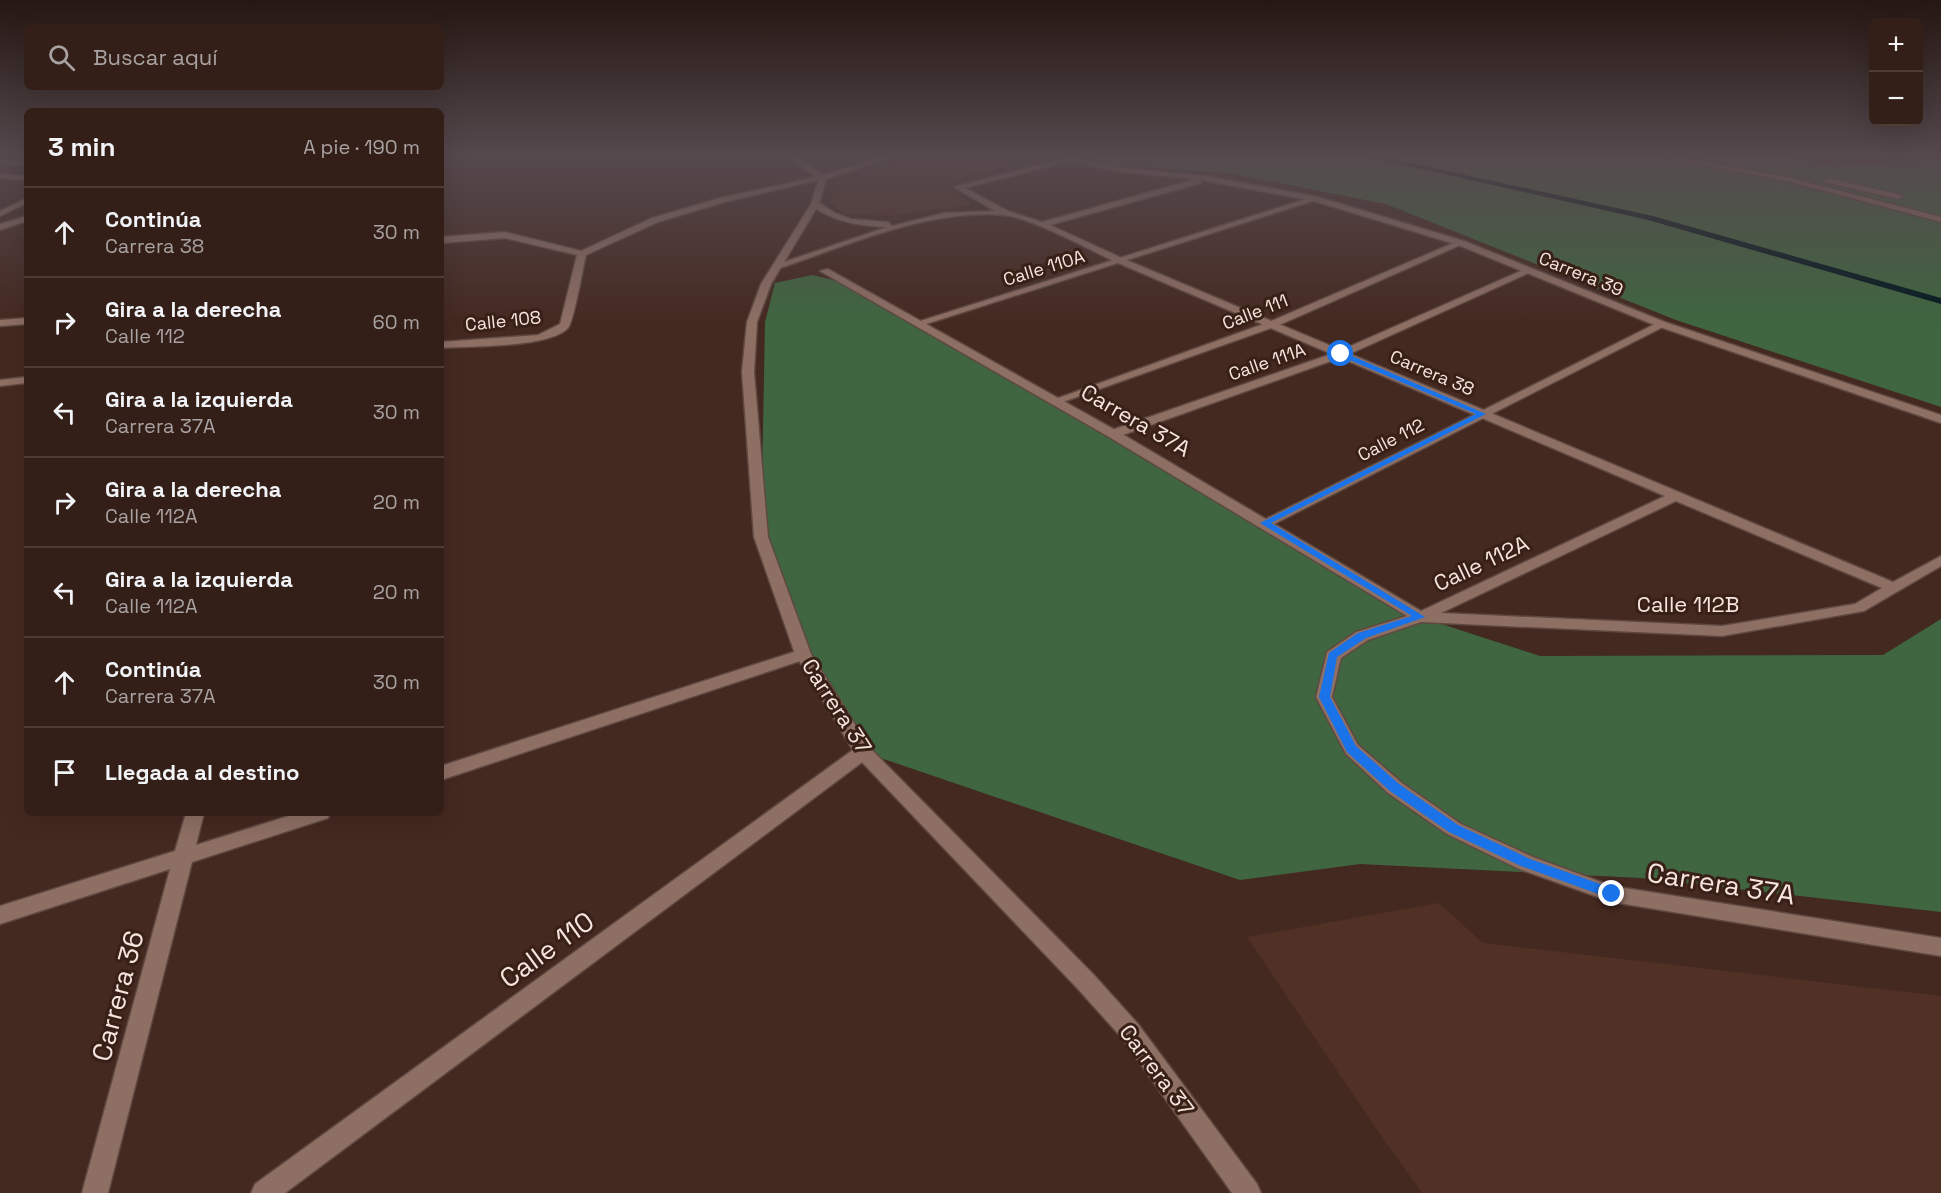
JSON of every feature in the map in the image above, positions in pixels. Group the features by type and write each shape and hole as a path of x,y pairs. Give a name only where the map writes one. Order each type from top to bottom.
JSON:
{"street":[{"path":"444,240 505,235 582,254 655,220 680,213"},
{"name":"Carrera 37","path":"810,213 766,284 752,322 748,372 761,537 802,654 863,752 1086,981 1130,1031 1248,1193"},
{"path":"826,213 850,223 903,225"},
{"path":"777,266 903,225 944,215 1005,213"},
{"name":"Carrera 38","path":"1005,213 1041,225 1894,588"},
{"path":"1041,225 1084,213"},
{"name":"Calle 110A","path":"920,323 1275,213"},
{"name":"Carrera 39","path":"1358,213 1461,243 1661,324"},
{"path":"1914,213 1941,220"},
{"path":"0,227 24,219"},
{"name":"Calle 111","path":"1056,401 1273,324 1461,243"},
{"name":"Calle 108","path":"444,345 539,338 553,333 565,325 582,254"},
{"name":"Carrera 37A","path":"825,271 1113,434 1420,617"},
{"name":"Calle 111A","path":"1113,434 1341,354 1528,271"},
{"path":"0,323 24,321"},
{"path":"1661,324 1941,419"},
{"name":"Calle 112","path":"1265,523 1661,324"},
{"path":"0,383 24,380"},
{"name":"Calle 112A","path":"1352,749 1324,697 1333,656 1362,636 1420,617 1675,496"},
{"name":"Calle 112B","path":"1420,617 1722,631 1859,608 1941,560"},
{"path":"444,772 802,654"},
{"name":"Carrera 37A","path":"1352,749 1395,788 1454,829 1526,863 1612,894 1941,947"},
{"name":"Calle 110","path":"264,1193 863,752"},
{"name":"Carrera 36","path":"95,1193 194,816"},
{"path":"0,915 312,816"}],"shaded area":[{"path":"844,213 916,213 892,216"},
{"path":"1439,903 1483,943 1941,996 1941,1193 1422,1193 1247,937"}],"green space":[{"path":"1408,213 1941,213 1941,407 1676,320"},
{"path":"812,275 837,281 1420,617 1540,656 1883,655 1941,619 1941,912 1641,878 1360,864 1240,880 863,752 803,654 761,537 765,322 775,283"}],"waterway":[{"path":"1626,213 1941,301"}],"route":[{"path":"1341,354 1482,414 1265,523 1420,617 1362,636 1333,656 1324,697 1352,749 1395,788 1454,829 1526,863 1612,894"}]}
